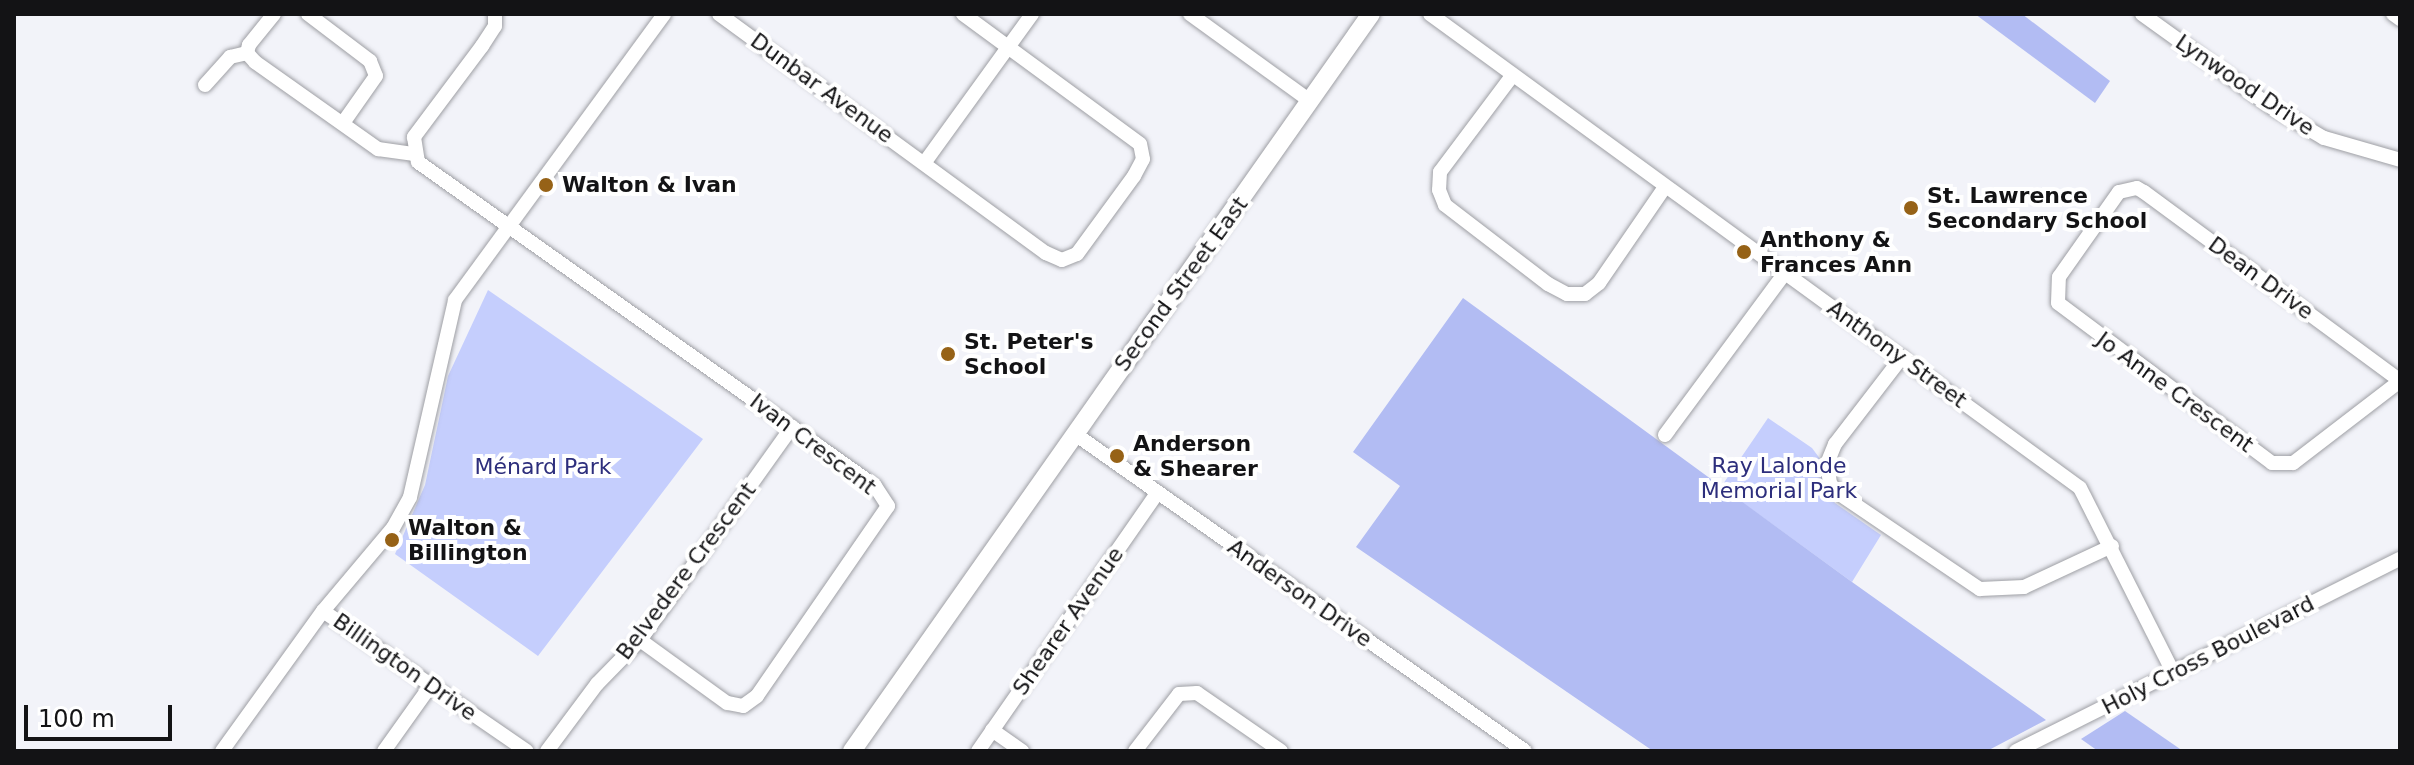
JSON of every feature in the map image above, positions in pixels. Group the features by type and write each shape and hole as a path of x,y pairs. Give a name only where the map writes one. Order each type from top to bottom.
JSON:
{"main road":[{"name":"Second Street East","path":"852,751 1371,14"}],"street":[{"path":"205,85 230,57 247,53 274,14"},
{"path":"308,14 370,61 376,76 343,123"},
{"path":"247,53 378,149 415,154 414,137 482,46 495,26 495,14"},
{"path":"222,751 323,611 393,528 410,497 455,300 664,14"},
{"name":"Dunbar Avenue","path":"719,14 1062,260 1077,254 1134,176 1143,159 1140,144 1009,47"},
{"path":"963,14 1009,47"},
{"path":"925,162 1032,14"},
{"path":"1190,14 1309,100"},
{"name":"Anthony Street","path":"1430,14 2080,488 2173,672"},
{"name":"Lynwood Drive","path":"2142,14 2286,116 2324,138 2400,160"},
{"path":"2393,14 2400,19"},
{"path":"1512,76 1440,172 1439,190 1445,205 1548,284 1567,294 1585,294 1599,283 1665,187"},
{"name":"Ivan Crescent","path":"415,154 424,167 875,486 888,506 757,696 743,706 727,703 640,640"},
{"name":"Dean Drive","path":"2118,193 2131,187 2143,191 2400,381"},
{"name":"Jo Anne Crescent","path":"2118,193 2057,279 2058,303 2272,463 2293,463 2400,381"},
{"path":"1665,435 1784,274"},
{"path":"1902,357 1835,444 1827,464 1830,484 1841,495 1980,589 2024,587 2112,546"},
{"name":"Belvedere Crescent","path":"547,751 597,684 640,640 792,427"},
{"name":"Anderson Drive","path":"1075,434 1525,751"},
{"name":"Shearer Avenue","path":"978,751 1158,492"},
{"name":"Holy Cross Boulevard","path":"2016,751 2400,559"},
{"name":"Billington Drive","path":"323,611 527,751"},
{"path":"384,751 431,685"},
{"path":"1135,751 1179,694 1197,693 1281,751"},
{"path":"992,730 1022,751"}],"green space":[{"name":"Ménard Park","path":"488,290 703,439 538,656 395,554 425,485 448,376"},
{"name":"Ray Lalonde Memorial Park","path":"1768,418 1812,448 1821,460 1824,489 1835,503 1881,535 1852,582 1721,487"}],"shaded area":[{"path":"1975,14 2022,14 2110,81 2095,103"},
{"path":"1463,298 2046,720 1987,751 1653,751 1356,547 1400,486 1353,452"},
{"path":"2125,711 2183,751 2098,751 2081,739"}],"place":[{"name":"Walton & Ivan","path":"546,185"},
{"name":"St. Lawrence Secondary School","path":"1911,208"},
{"name":"Anthony & Frances Ann","path":"1744,252"},
{"name":"St. Peter's School","path":"948,354"},
{"name":"Anderson & Shearer","path":"1117,456"},
{"name":"Walton & Billington","path":"392,540"}]}
